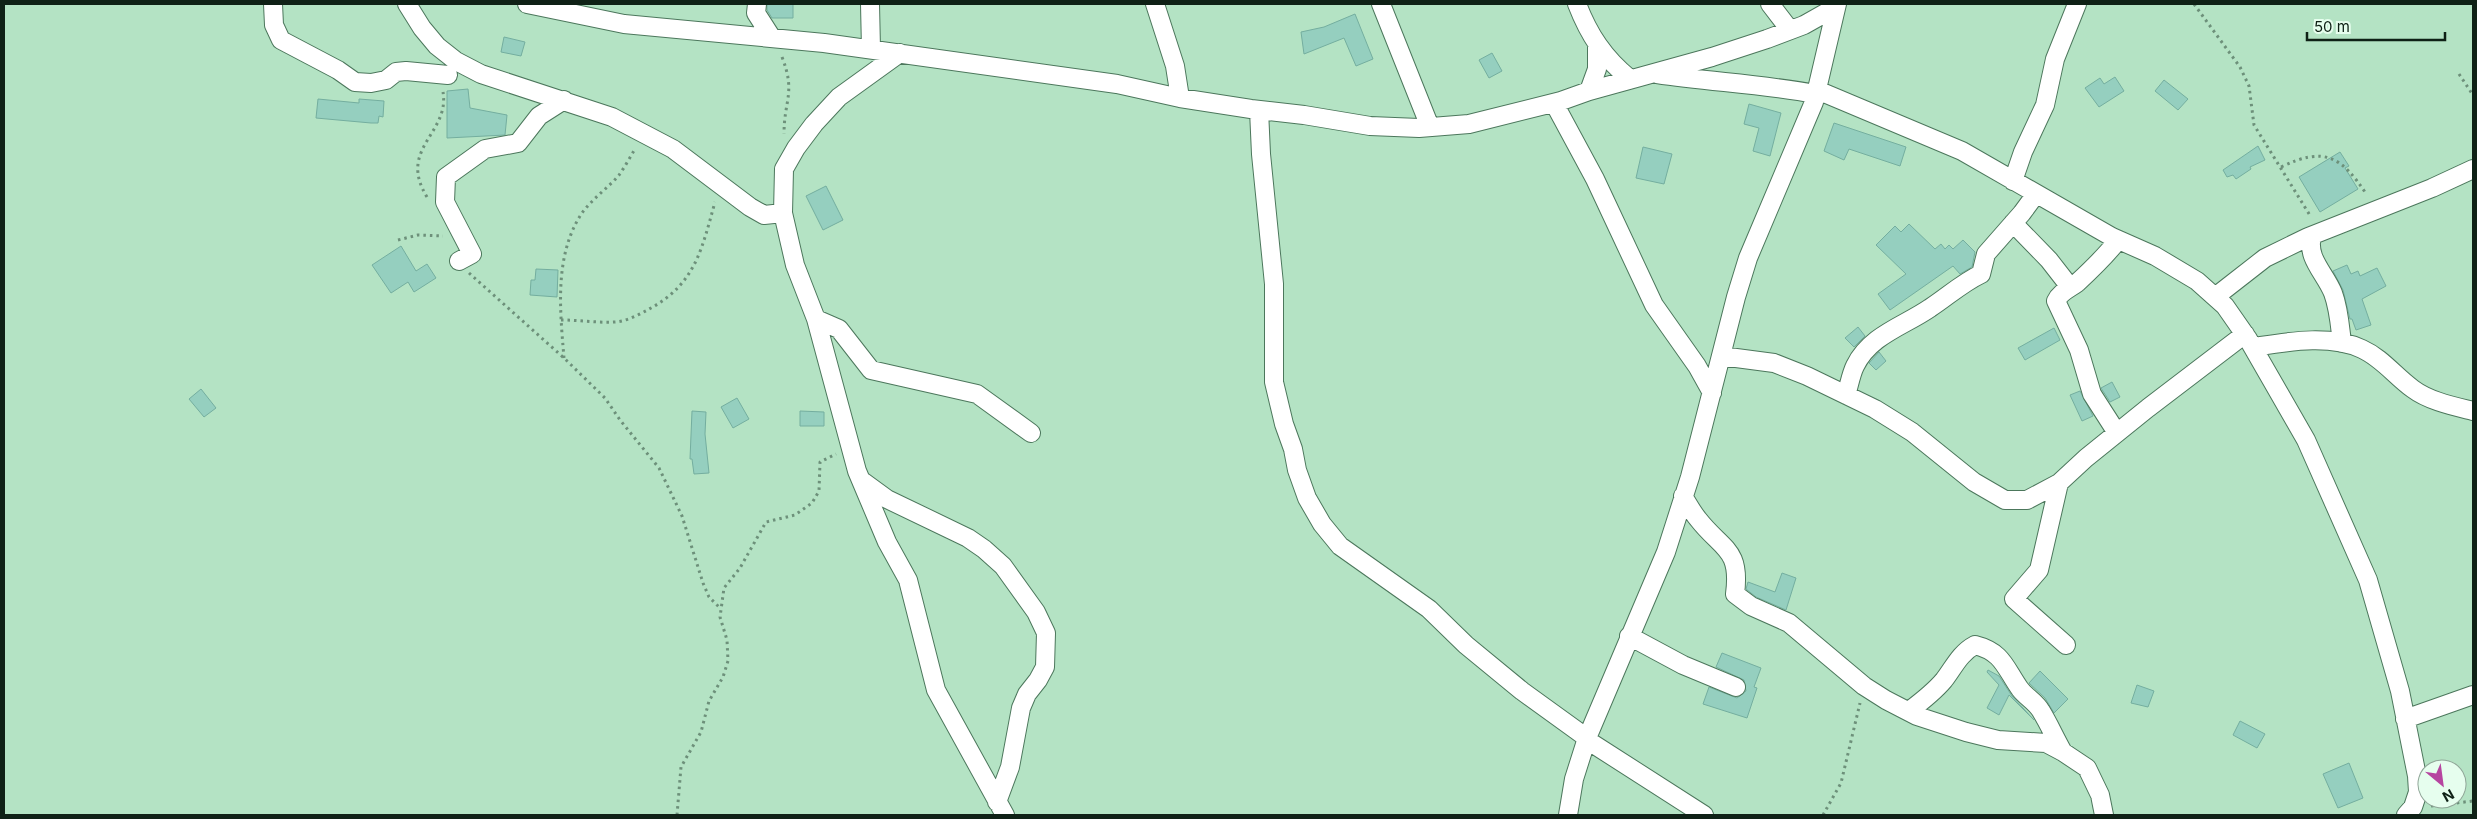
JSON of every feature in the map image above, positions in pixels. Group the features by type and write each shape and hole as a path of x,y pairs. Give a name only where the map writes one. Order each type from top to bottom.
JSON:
{"street":[{"path":"273,4 274,25 281,40 338,70 355,82 371,83 386,80 396,72 406,71 448,75"},
{"path":"407,4 437,46 456,61 481,74 612,117 673,149 720,185 764,215 783,213"},
{"path":"527,4 624,24 871,49 1117,84 1180,98 1370,126 1430,127 1469,124 1554,103 1630,79 1712,57 1790,30 1818,18 1836,5"},
{"path":"757,4 756,13 773,38"},
{"path":"870,4 871,49"},
{"path":"1155,4 1175,66 1180,98"},
{"path":"1381,4 1430,127"},
{"path":"1577,4 1597,45 1614,66 1630,79"},
{"path":"1770,4 1790,30"},
{"path":"2013,181 2023,152 2045,106 2055,59 2077,4"},
{"path":"1568,815 1574,779 1587,739 1666,552 1684,496 1748,258 1784,175 1816,92 1836,5"},
{"path":"1589,91 1597,70 1597,45"},
{"path":"900,53 839,97 814,124 796,148 784,169 783,213 795,265 816,319 860,480 887,542 908,580 936,690 1001,808"},
{"path":"1651,73 1713,82 1772,86 1816,92 1962,151 2118,240 2155,256 2197,281 2225,306 2249,340 2306,440 2368,580 2400,691 2416,776 2418,792 2410,811"},
{"path":"459,261 472,254 445,202 446,177 485,149 518,143 538,116 564,100"},
{"path":"1554,103 1595,179 1654,305 1697,366 1712,393"},
{"path":"1259,110 1260,154 1274,284 1274,382 1297,470 1307,498 1322,524 1340,546 1429,609 1466,645 1522,691 1587,739 1704,815"},
{"path":"2215,298 2265,258 2473,169"},
{"path":"1846,395 1855,365 1870,345 1882,335 1930,308 1980,274 1986,254 2036,194"},
{"path":"2013,223 2049,260 2070,287"},
{"path":"2316,235 2310,251 2337,304 2342,344"},
{"path":"2117,433 2092,394 2079,350 2057,305 2058,296 2107,255 2118,240"},
{"path":"816,319 839,329 871,370 977,394 1031,433"},
{"path":"1721,356 1774,363 1807,376 1846,395 1912,432 1974,482 2005,500 2027,500 2059,484 2117,433 2249,340 2330,341 2360,348 2372,354 2414,390 2448,405 2473,411"},
{"path":"860,480 886,499 968,538 984,549 1009,574 1036,612 1046,633 1045,667 1027,694 1021,708 1001,808"},
{"path":"2059,484 2039,570 2014,599 2066,645"},
{"path":"1684,496 1698,520 1734,557 1738,576 1735,594 1750,606 1789,623 1864,686 1909,711 1966,732 1998,740 2046,744 2064,752 2087,768 2100,795 2104,815"},
{"path":"1629,636 1683,665 1736,687"},
{"path":"1909,711 1928,697 1943,681 1963,653 1975,645 1997,655 2005,663 2021,691 2041,711 2047,726 2064,752"},
{"path":"2405,719 2473,695"}],"path":[{"path":"2194,4 2240,67 2249,86 2254,124 2304,202 2316,235"},
{"path":"773,38 789,77 790,93 784,137"},
{"path":"2459,74 2473,95"},
{"path":"432,203 424,192 417,167 421,152 441,117 445,104 442,87 448,75"},
{"path":"564,358 561,286 565,249 574,226 583,211 618,175 644,133"},
{"path":"2281,167 2298,159 2316,155 2333,158 2341,162 2350,172 2376,211"},
{"path":"561,320 617,322 636,316 672,294 696,263 704,243 720,185"},
{"path":"398,240 418,235 446,236 444,228"},
{"path":"459,261 473,277 564,358 605,398 620,420 659,468 682,516 709,597 720,608"},
{"path":"677,815 681,767 701,732 709,701 723,677 728,661 729,648 720,617 724,588 740,568 766,522 795,515 812,503 820,482 818,473 820,462 850,448"},
{"path":"1823,815 1841,783 1864,686"},
{"path":"2410,811 2473,801"}],"building":[{"path":"767,4 793,4 793,18 772,18 767,10"},
{"path":"1355,14 1373,59 1356,66 1344,38 1304,54 1301,32 1324,27"},
{"path":"504,37 525,42 521,56 501,52"},
{"path":"1492,53 1502,71 1489,78 1479,60"},
{"path":"2115,77 2124,91 2099,107 2085,88 2100,78 2104,84"},
{"path":"2164,80 2188,99 2178,110 2155,91"},
{"path":"468,89 470,108 507,115 505,135 447,138 447,91"},
{"path":"318,99 359,103 359,99 384,101 383,117 379,116 378,123 316,118"},
{"path":"1749,104 1781,113 1770,156 1753,151 1759,128 1744,124"},
{"path":"1834,123 1906,147 1900,166 1849,149 1844,160 1824,151"},
{"path":"2258,146 2265,160 2250,167 2251,169 2236,179 2233,175 2227,177 2223,170"},
{"path":"1643,147 1672,154 1664,184 1636,178"},
{"path":"2340,152 2349,166 2345,168 2358,189 2320,212 2299,177"},
{"path":"826,186 843,220 823,230 806,196"},
{"path":"1909,224 1935,249 1941,244 1945,249 1949,245 1953,249 1963,240 1975,252 1972,267 1960,274 1953,266 1890,310 1878,294 1906,274 1876,245 1895,226 1901,232"},
{"path":"401,246 416,271 427,264 436,278 414,292 408,282 391,293 372,265"},
{"path":"2347,265 2351,274 2358,271 2360,276 2377,268 2386,286 2362,299 2371,325 2356,330 2352,319 2350,319 2343,290 2333,271"},
{"path":"536,269 558,270 557,297 530,295 531,280 535,280"},
{"path":"1858,327 1865,336 1854,347 1845,338"},
{"path":"2054,328 2060,340 2025,360 2018,348"},
{"path":"1879,352 1886,361 1876,370 1869,363"},
{"path":"2112,382 2120,397 2110,402 2101,388"},
{"path":"201,389 216,408 204,417 189,399"},
{"path":"2080,391 2093,416 2082,421 2070,395"},
{"path":"737,398 749,419 733,428 721,407"},
{"path":"692,411 706,412 705,434 709,473 694,474 692,459 690,459"},
{"path":"800,411 824,412 824,426 800,426"},
{"path":"1782,573 1796,578 1786,610 1756,597 1746,589 1748,582 1775,592"},
{"path":"1722,653 1761,668 1754,687 1757,688 1747,718 1703,704 1709,687 1737,698 1746,691 1744,680 1716,667"},
{"path":"1988,670 1999,676 2012,696 2034,720 2009,695 1999,715 1987,708 1999,685 1987,672"},
{"path":"2040,671 2068,699 2054,713 2045,698 2029,683"},
{"path":"2137,685 2154,691 2148,707 2131,703"},
{"path":"2240,721 2265,734 2257,748 2233,735"},
{"path":"2349,763 2363,798 2338,808 2323,774"}]}
